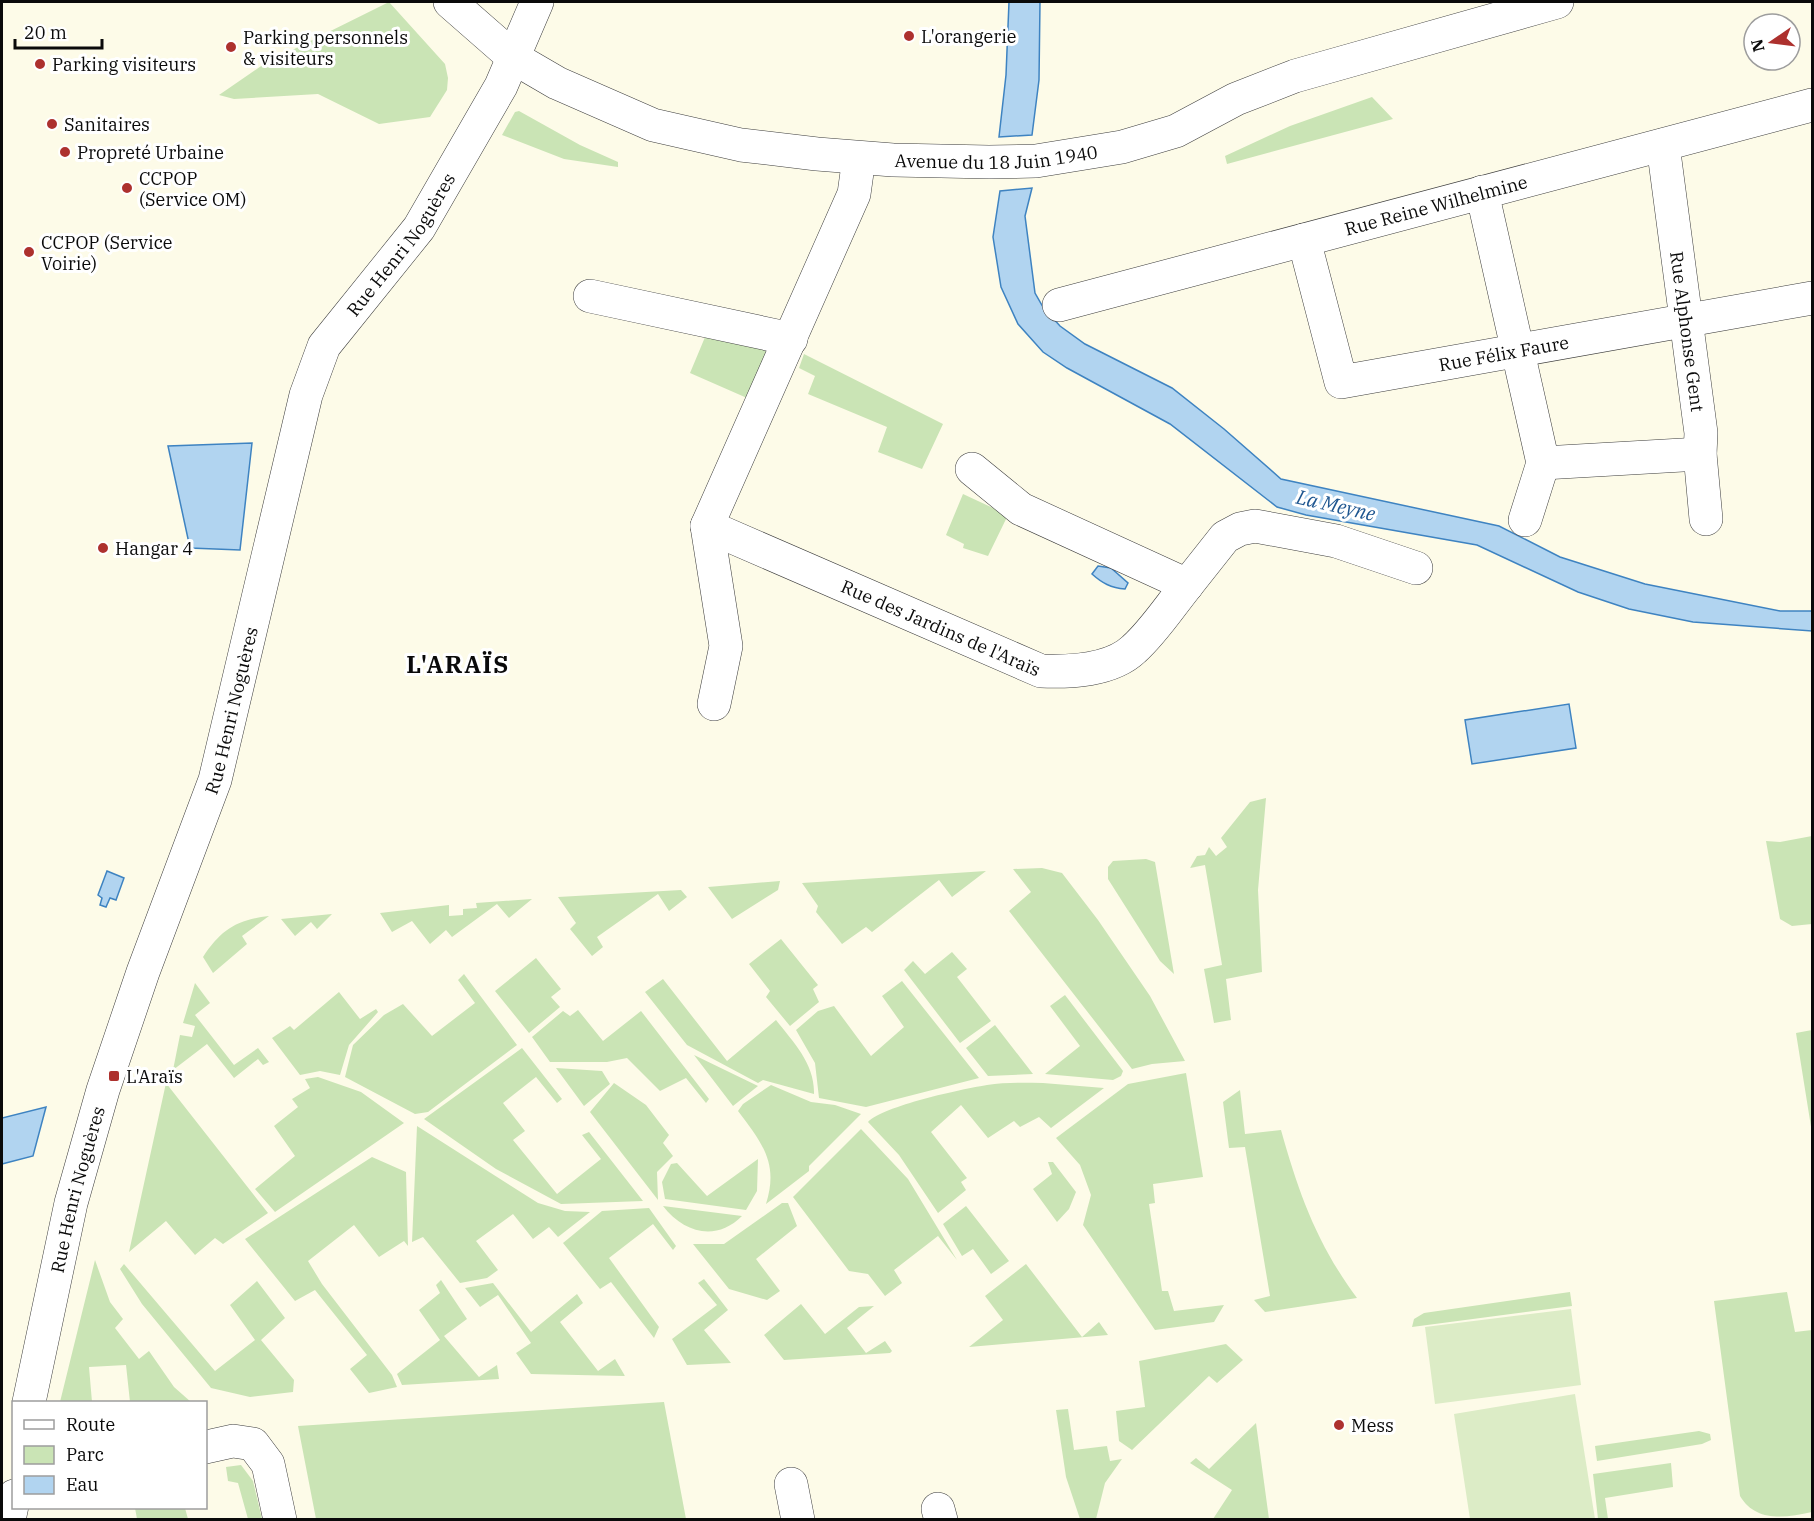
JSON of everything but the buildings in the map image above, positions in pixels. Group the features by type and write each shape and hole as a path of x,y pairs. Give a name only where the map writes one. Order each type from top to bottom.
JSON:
{"street":[{"name":"Avenue du 18 Juin 1940","path":"450,2 514,58 557,83 652,125 741,145 859,158 989,162 1035,161 1122,147 1176,131 1236,99 1295,76 1557,2"},
{"name":"Rue Henri Noguères","path":"30,1401 71,1203 97,1110 143,972 215,780 306,395 324,346 419,228 501,86 537,2"},
{"name":"Rue Reine Wilhelmine","path":"1059,305 1812,105"},
{"name":"Rue Alphonse Gent","path":"1663,145 1701,433 1700,454 1706,519"},
{"path":"714,704 726,646 707,526 854,194 859,158"},
{"path":"1482,192 1543,463 1525,520"},
{"name":"Rue Félix Faure","path":"1304,240 1341,382 1812,298"},
{"path":"590,296 791,339"},
{"path":"1543,463 1700,454"},
{"path":"972,469 1021,509 1187,585"},
{"name":"Rue des Jardins de l'Araïs","path":"707,526 1041,671 1074,672 1111,662 1133,651 1226,537 1240,529 1255,526 1336,541 1416,568"},
{"path":"207,1447 232,1441 253,1444 268,1464 280,1520"},
{"path":"790,1484 798,1520"}],"green space":[{"path":"389,2 445,64 448,78 447,90 430,117 379,124 318,94 234,99 219,95 264,64"},
{"path":"1372,97 1393,119 1227,164 1225,156 1290,126"},
{"path":"519,111 580,145 618,162 618,167 564,159 502,135 515,112"},
{"path":"708,330 772,341 747,398 690,373"},
{"path":"804,354 943,424 922,469 878,452 887,427 808,394 815,376 799,368"},
{"path":"963,494 1008,515 988,556 963,548 964,544 946,535"},
{"path":"1266,798 1258,890 1262,972 1226,979 1231,1020 1214,1023 1204,969 1222,965 1205,865 1190,868 1197,856 1205,855 1209,847 1216,856 1227,847 1221,838 1250,802"},
{"path":"1812,836 1812,924 1792,926 1780,919 1766,841 1780,842"},
{"path":"1146,859 1155,862 1174,974 1160,961 1108,879 1108,867 1113,861"},
{"path":"1042,868 1062,873 1098,920 1150,996 1185,1061 1152,1064 1132,1069 1009,911 1031,892 1013,869"},
{"path":"986,871 952,897 939,880 872,932 866,927 842,944 816,912 818,906 802,883"},
{"path":"780,881 778,890 732,919 708,887"},
{"path":"681,890 687,897 669,911 658,894 597,937 603,947 592,956 570,929 576,923 558,897"},
{"path":"532,899 509,918 497,904 452,937 446,930 430,944 412,921 392,932 380,913 449,905 449,916 463,915 463,909 477,908 476,903"},
{"path":"332,914 317,929 311,922 295,936 281,919"},
{"path":"269,916 242,936 247,944 213,973 203,957 216,940 238,924"},
{"path":"781,939 818,985 813,989 819,1002 790,1026 766,997 770,991 749,964"},
{"path":"952,952 967,969 957,977 991,1021 960,1043 904,970 913,961 925,974"},
{"path":"536,958 561,989 551,997 560,1007 529,1033 495,991"},
{"path":"464,974 517,1045 428,1112 415,1114 345,1077 353,1045 384,1015 403,1004 432,1036 475,1003 458,980"},
{"path":"663,979 727,1061 776,1020 807,1063 814,1094 763,1080 758,1083 687,1045 645,992"},
{"path":"902,981 979,1078 866,1107 819,1098 815,1063 796,1030 818,1011 834,1006 871,1056 904,1027 882,996"},
{"path":"195,983 210,1003 195,1015 234,1065 258,1048 269,1062 263,1065 258,1059 234,1078 207,1044 173,1070 180,1035 192,1037 195,1026 183,1023"},
{"path":"339,992 360,1019 376,1009 378,1012 349,1045 340,1075 320,1071 300,1075 272,1038 290,1026 294,1030"},
{"path":"1065,995 1123,1071 1121,1076 1113,1080 1045,1074 1080,1046 1050,1006"},
{"path":"578,1010 603,1041 641,1011 709,1099 706,1103 686,1078 660,1091 627,1058 607,1062 550,1062 532,1037 563,1011 570,1016"},
{"path":"995,1025 1033,1074 988,1076 966,1048"},
{"path":"1812,1030 1812,1133 1796,1033"},
{"path":"522,1048 562,1099 557,1103 536,1077 503,1103 525,1131 513,1140 557,1194 601,1159 582,1135 589,1132 643,1201 561,1204 496,1169 424,1119"},
{"path":"694,1055 758,1086 733,1106"},
{"path":"556,1068 602,1071 610,1084 584,1106"},
{"path":"1186,1073 1203,1177 1153,1184 1155,1203 1149,1204 1162,1291 1168,1291 1174,1311 1224,1305 1214,1322 1155,1330 1083,1225 1091,1195 1080,1165 1056,1138 1128,1084"},
{"path":"318,1077 361,1092 404,1123 275,1212 255,1189 295,1156 274,1126 298,1107 292,1099 310,1088 305,1079"},
{"path":"166,1083 268,1213 223,1244 215,1238 195,1255 166,1221 129,1252"},
{"path":"614,1083 646,1105 669,1135 663,1143 673,1156 657,1172 658,1200 590,1112"},
{"path":"1001,1083 1043,1083 1104,1088 1051,1128 1039,1117 1020,1127 1014,1121 988,1138 961,1105 931,1132 967,1178 961,1182 966,1190 938,1213 899,1155 868,1122 876,1116 906,1104 960,1090"},
{"path":"771,1085 811,1102 835,1105 861,1114 809,1166 809,1171 766,1204 770,1190 770,1177 766,1154 738,1111 743,1104"},
{"path":"1240,1090 1245,1134 1281,1130 1302,1197 1320,1238 1357,1298 1265,1312 1254,1300 1270,1296 1245,1147 1229,1148 1223,1102"},
{"path":"417,1126 538,1203 565,1211 590,1212 558,1237 549,1227 533,1239 513,1214 476,1241 498,1270 487,1278 460,1283 423,1237 412,1242"},
{"path":"861,1129 908,1179 957,1260 938,1236 894,1270 902,1283 885,1296 868,1274 849,1271 793,1197"},
{"path":"372,1157 406,1172 408,1246 404,1241 379,1257 354,1225 308,1261 322,1284 392,1375 397,1387 369,1393 350,1369 367,1355 315,1290 295,1301 245,1239"},
{"path":"758,1159 757,1191 746,1210 665,1199 662,1182 671,1164 677,1163 707,1196"},
{"path":"1048,1162 1053,1162 1076,1192 1069,1209 1057,1222 1033,1189 1052,1174"},
{"path":"782,1203 788,1203 797,1226 756,1259 780,1291 767,1300 729,1289 693,1244 724,1244"},
{"path":"663,1206 742,1216 722,1229 701,1231 681,1223"},
{"path":"966,1206 1009,1261 991,1274 973,1249 962,1256 943,1224"},
{"path":"649,1208 676,1246 673,1250 653,1224 609,1258 659,1327 654,1338 611,1282 600,1289 563,1243 602,1211"},
{"path":"95,1260 110,1302 123,1319 115,1328 139,1359 149,1351 174,1387 190,1401 130,1401 126,1365 89,1367 92,1401 60,1401"},
{"path":"124,1264 215,1371 255,1340 230,1305 257,1281 285,1318 261,1340 294,1380 293,1392 250,1397 211,1388 142,1304 120,1269"},
{"path":"1026,1264 1082,1337 1099,1322 1108,1335 969,1347 1003,1320 985,1296"},
{"path":"704,1279 728,1310 704,1330 731,1363 687,1365 672,1339 717,1305 698,1283"},
{"path":"441,1280 467,1319 444,1336 479,1377 497,1365 499,1379 402,1385 397,1374 440,1340 419,1310 440,1293 436,1285"},
{"path":"493,1283 531,1332 577,1294 583,1303 560,1322 598,1371 615,1359 625,1376 531,1374 516,1353 531,1343 498,1295 480,1307 465,1288"},
{"path":"1570,1292 1572,1306 1412,1327 1414,1319 1424,1313"},
{"path":"1787,1292 1795,1332 1812,1330 1812,1512 1780,1517 1761,1514 1753,1510 1740,1496 1714,1301"},
{"path":"801,1304 825,1334 859,1307 874,1306 847,1328 866,1353 885,1341 892,1351 890,1353 784,1360 764,1335"},
{"path":"1571,1309 1581,1385 1435,1404 1425,1327"},
{"path":"1226,1344 1243,1360 1217,1383 1209,1376 1132,1450 1119,1441 1116,1411 1145,1407 1139,1361"},
{"path":"1575,1394 1595,1519 1470,1519 1454,1414"},
{"path":"664,1402 686,1519 316,1519 298,1426"},
{"path":"1068,1409 1074,1450 1107,1446 1110,1461 1122,1459 1105,1483 1096,1519 1080,1519 1066,1477 1056,1410"},
{"path":"1256,1423 1269,1519 1213,1519 1232,1490 1190,1463 1196,1458 1209,1469"},
{"path":"1699,1431 1710,1434 1711,1440 1702,1444 1597,1461 1595,1446"},
{"path":"1671,1463 1673,1487 1605,1498 1608,1519 1598,1519 1593,1474"},
{"path":"241,1465 253,1481 262,1519 248,1519 238,1483 228,1481 226,1467"},
{"path":"135,1509 185,1509 188,1519 137,1519"}],"water":[{"path":"1009,2 1040,2 1039,80 1032,135 999,137 1006,75"},
{"name":"La Meyne","path":"1032,188 1025,216 1035,293 1043,307 1060,326 1085,344 1172,388 1224,429 1281,479 1499,526 1560,557 1645,584 1780,611 1812,611 1812,631 1693,622 1629,609 1578,592 1477,545 1306,515 1277,507 1170,424 1067,368 1043,352 1018,324 1001,287 993,237 1000,191"},
{"path":"252,443 240,550 190,548 168,446"},
{"path":"1098,566 1111,568 1128,583 1125,589 1111,586 1092,574"},
{"path":"1569,704 1576,748 1472,764 1465,720"},
{"path":"107,871 124,878 116,900 110,898 106,907 100,905 102,898 98,895"},
{"path":"46,1107 33,1156 2,1164 2,1118"}],"place":[{"name":"L'orangerie","path":"909,36"},
{"name":"Parking personnels & visiteurs","path":"231,47"},
{"name":"Parking visiteurs","path":"40,64"},
{"name":"Sanitaires","path":"52,124"},
{"name":"Propreté Urbaine","path":"65,152"},
{"name":"CCPOP (Service OM)","path":"127,188"},
{"name":"CCPOP (Service Voirie)","path":"29,252"},
{"name":"Hangar 4","path":"103,548"},
{"name":"L'Araïs","path":"114,1076"},
{"name":"Mess","path":"1339,1425"}],"district":[{"name":"L'ARAÏS","path":"458,664"}]}
